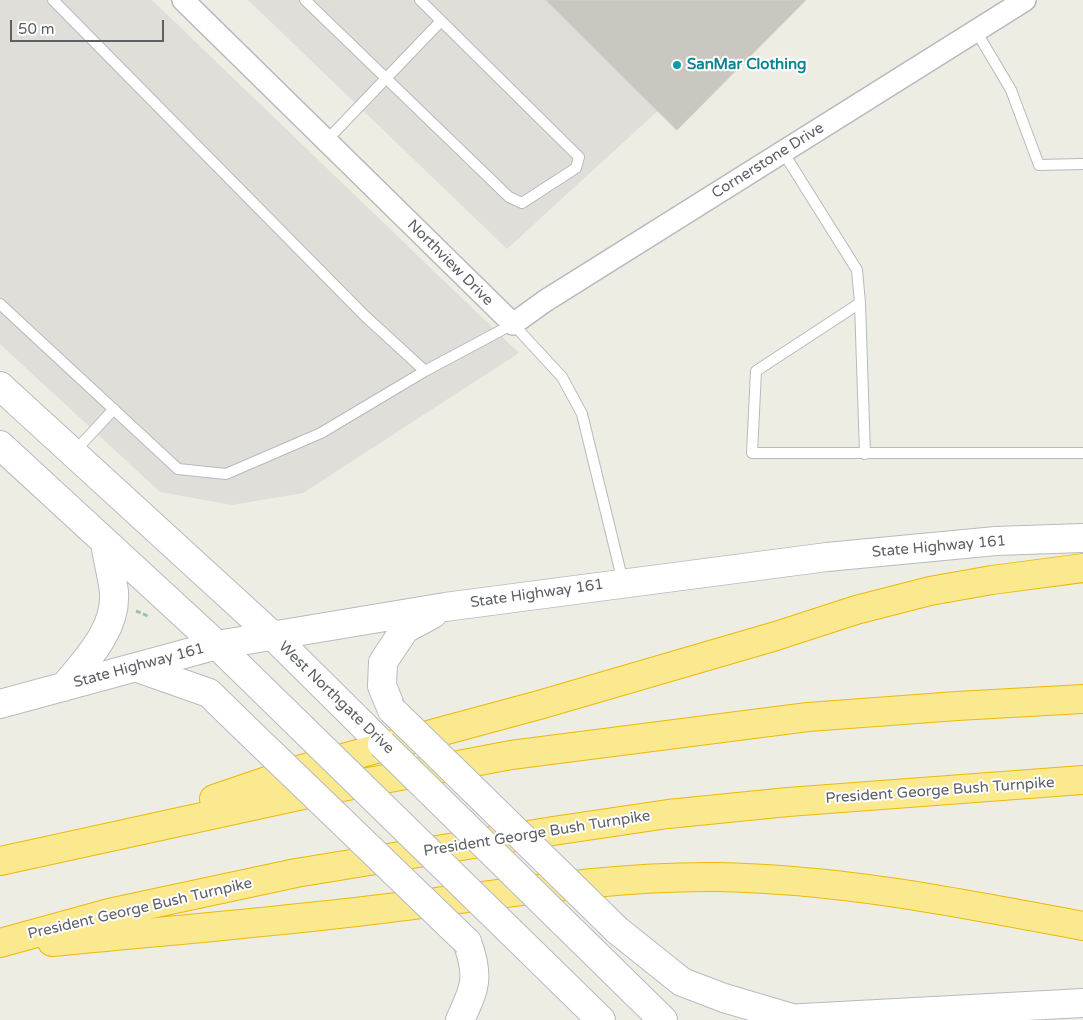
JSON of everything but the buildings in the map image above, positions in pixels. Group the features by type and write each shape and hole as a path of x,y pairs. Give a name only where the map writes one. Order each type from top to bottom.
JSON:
{"highway":[{"path":"107,836 302,768 548,702 776,636 856,610 939,590 1083,568"},
{"path":"0,861 107,836 511,755 808,718 958,706 1083,699"},
{"name":"President George Bush Turnpike","path":"0,943 109,913 296,873 553,831 668,814 788,802 1083,780"},
{"path":"0,947 361,912 608,881 715,877 804,881 911,894 1083,926"}],"main road":[{"name":"West Northgate Drive","path":"0,386 270,634 663,1020"},
{"path":"0,445 217,645 602,1020"},
{"name":"State Highway 161","path":"0,704 217,645 270,634 445,607 623,582 845,555 996,541 1083,538"},
{"path":"64,687 99,642 114,608 114,592 105,542"},
{"path":"445,607 405,629 383,662 382,686 392,710 617,930 682,982 781,1019 1083,1002"},
{"path":"138,668 209,693 467,942 474,961 475,990 460,1020"}],"street":[{"name":"Northview Drive","path":"183,0 513,324"},
{"name":"Cornerstone Drive","path":"513,324 545,301 1025,0"}],"lane":[{"path":"53,0 365,316 425,371"},
{"path":"305,0 509,198 522,203 576,168 579,157 420,0"},
{"path":"326,141 441,21"},
{"path":"976,31 1011,90 1039,165 1083,164"},
{"path":"783,152 857,270 860,303 865,454"},
{"path":"860,303 756,371 752,453 1083,453"},
{"path":"0,304 178,469 226,474 321,433 425,371 513,324"},
{"name":"Northview Drive","path":"513,324 562,377 582,414 623,582"},
{"path":"73,453 114,410"}],"shaded area":[{"path":"0,0 152,0 519,353 303,493 232,505 160,492 0,344"},
{"path":"248,0 779,0 507,249"}],"place":[{"name":"SanMar Clothing","path":"677,65"}]}
